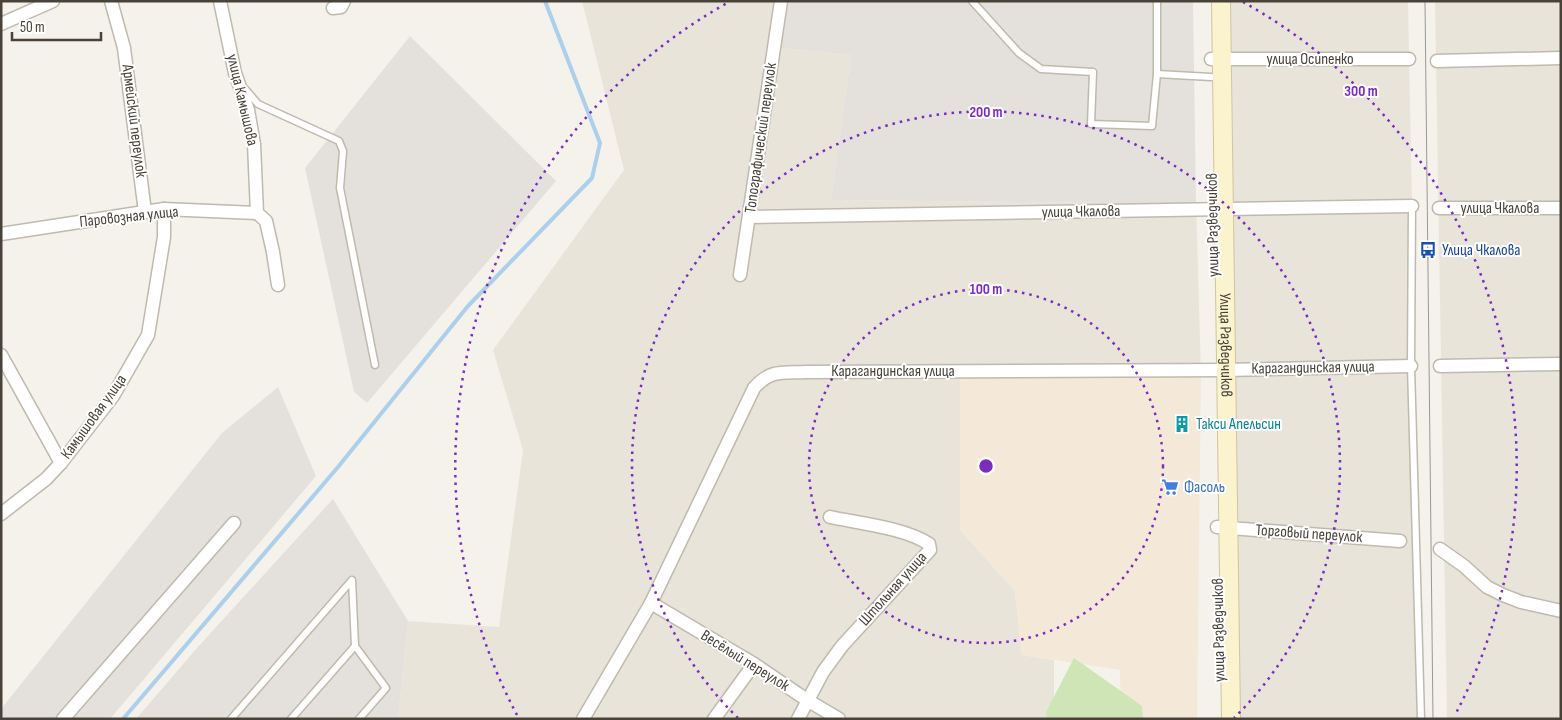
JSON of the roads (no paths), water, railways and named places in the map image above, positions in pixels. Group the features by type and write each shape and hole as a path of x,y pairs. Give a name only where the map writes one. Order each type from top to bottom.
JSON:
{"main road":[{"name":"улица Разведчиков","path":"1210,1 1217,59 1211,77 1218,210 1222,527 1220,719"},
{"name":"Улица Разведчиков","path":"1218,210 1217,59 1222,1"},
{"name":"Улица Разведчиков","path":"1222,527 1231,719"}],"street":[{"path":"1,24 52,1"},
{"name":"Армейский переулок","path":"111,1 124,48 145,212"},
{"name":"улица Камышова","path":"220,1 235,73 248,110 254,144 257,213 266,221 278,285"},
{"name":"Топографический переулок","path":"740,275 781,1"},
{"name":"улица Осипенко","path":"1217,59 1409,58"},
{"path":"1437,61 1561,58"},
{"name":"улица Чкалова","path":"750,217 1412,206"},
{"name":"улица Чкалова","path":"1439,208 1561,208"},
{"name":"Паровозная улица","path":"1,234 164,209 257,213"},
{"name":"Камышовая улица","path":"1,514 46,479 61,463 113,396 148,335 164,237 164,209"},
{"path":"1,355 61,463"},
{"path":"1440,366 1561,364"},
{"name":"Карагандинская улица","path":"583,719 651,604 754,388 762,379 774,373 1410,366"},
{"name":"Штольная улица","path":"798,719 823,672 842,646 930,550 929,544 923,540 896,531 830,517"},
{"path":"63,719 234,523"},
{"name":"Торговый переулок","path":"1222,527 1400,541"},
{"path":"1440,549 1464,566 1488,587 1503,596 1561,611"},
{"name":"Весёлый переулок","path":"651,604 754,664 839,719"},
{"path":"714,719 754,664"}],"lane":[{"path":"972,1 1019,53 1041,69 1093,72 1091,124 1152,126 1157,74 1157,1"},
{"path":"235,73 246,91 258,104 339,141 343,150 340,188 375,365"},
{"path":"1157,74 1211,77"},
{"path":"1412,206 1410,366 1421,719"},
{"path":"231,719 352,580 355,646 386,688 359,719"},
{"path":"291,719 355,646"}],"waterway":[{"path":"123,719 338,467 468,306 592,178 600,143 545,1"}],"tram line":[{"path":"1425,1 1433,719"}],"place":[{"name":"Улица Чкалова","path":"1428,250"},
{"name":"Такси Апельсин","path":"1182,424"},
{"name":"Фасоль","path":"1170,487"}]}
